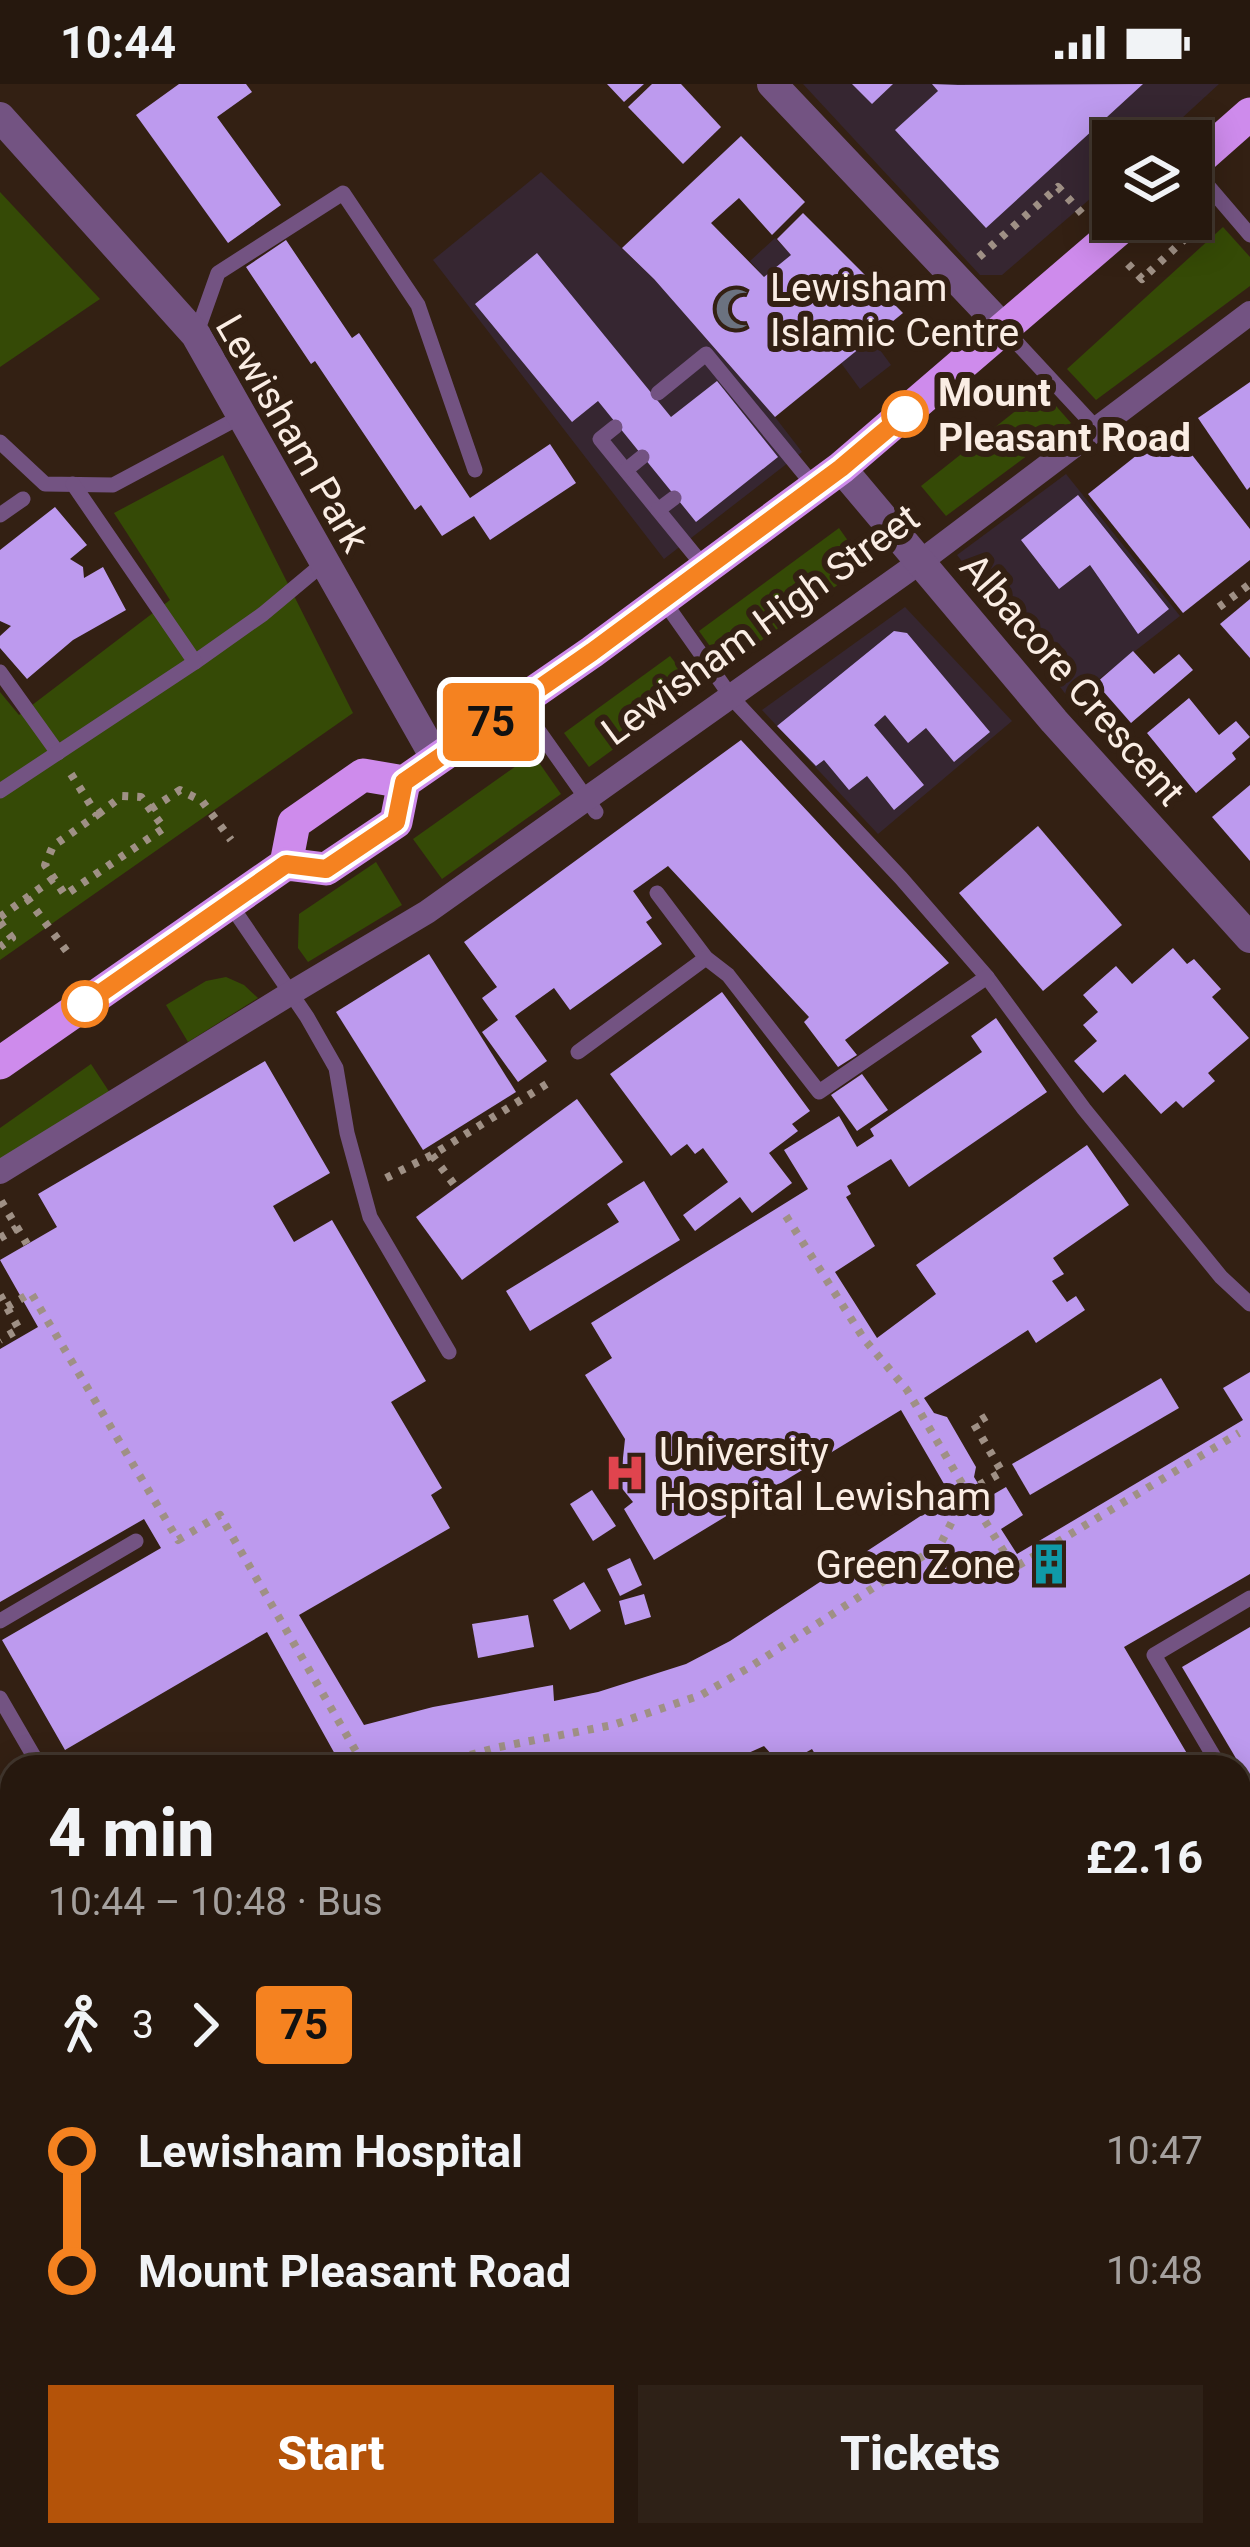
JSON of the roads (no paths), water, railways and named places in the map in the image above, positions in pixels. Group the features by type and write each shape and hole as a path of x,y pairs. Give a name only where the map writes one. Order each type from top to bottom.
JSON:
{"highway":[{"path":"1212,147 1250,114"},
{"name":"Lewisham High Street","path":"404,782 828,478 1107,240"},
{"path":"0,1063 286,864 326,869 396,822 404,782 363,775 313,809 294,823 286,864"}],"street":[{"path":"772,84 955,265 1005,330"},
{"name":"Lewisham Park","path":"0,117 196,334 436,760"},
{"name":"Lewisham High Street","path":"0,1172 427,912 591,806 1250,314"},
{"name":"Albacore Crescent","path":"828,478 920,562 1054,721 1246,926"}],"lane":[{"path":"1212,191 1250,235"},
{"path":"196,334 218,273 344,193 418,305 475,470"},
{"path":"1005,330 1096,429"},
{"path":"658,393 706,354 828,478"},
{"path":"0,442 45,484 113,484 242,416"},
{"path":"615,427 600,439 706,568"},
{"path":"626,470 642,457"},
{"path":"74,484 194,662"},
{"path":"658,510 674,498"},
{"path":"0,515 23,500"},
{"path":"0,791 263,614 324,563"},
{"path":"663,600 732,698 901,878 986,977 1084,1109 1221,1277 1250,1304"},
{"path":"0,672 58,753"},
{"path":"519,703 591,806"},
{"path":"657,893 819,1092 986,977"},
{"path":"230,904 336,1068 347,1133 370,1217 449,1352"},
{"path":"578,1052 706,958"},
{"path":"0,1621 136,1541"},
{"path":"1213,1755 1154,1654 1250,1598"},
{"path":"0,1698 33,1755"}],"place":[{"name":"Lewisham Islamic Centre","path":"736,309"},
{"name":"Mount Pleasant Road","path":"905,414"},
{"name":"University Hospital Lewisham","path":"625,1473"},
{"name":"Green Zone","path":"1049,1564"}]}
